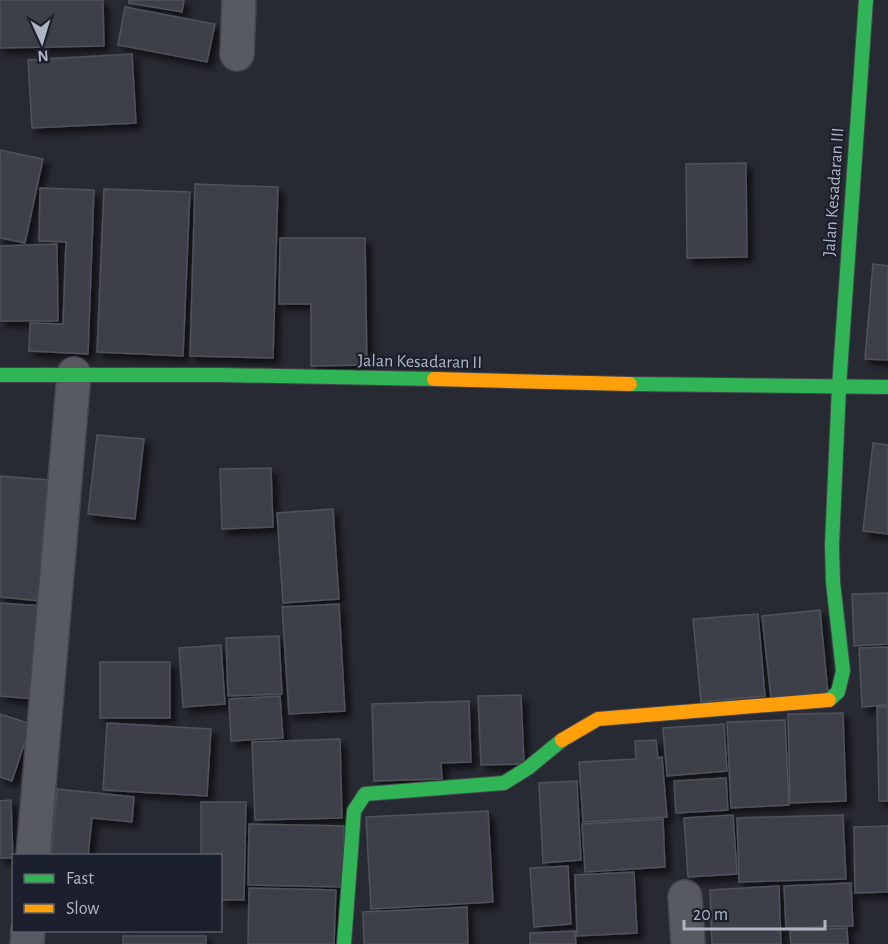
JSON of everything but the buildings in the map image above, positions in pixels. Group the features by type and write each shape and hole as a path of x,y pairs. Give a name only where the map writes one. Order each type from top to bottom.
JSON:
{"street":[{"path":"237,54 239,0"},
{"name":"Jalan Kesadaran III","path":"344,944 354,811 365,794 504,783 517,777 582,724 598,719 828,701 838,692 843,670 833,582 832,545 838,387 866,0"},
{"path":"33,854 75,374"},
{"name":"Jalan Kesadaran II","path":"0,375 75,374 888,387"},
{"path":"685,897 688,944"}],"traffic: fast":[{"path":"829,700 838,692 843,671 833,582 832,545 839,387 866,0"},
{"path":"0,375 222,375 434,379"},
{"path":"630,384 888,387"},
{"path":"344,944 354,811 365,794 504,783 528,768 562,740"}],"traffic: slow":[{"path":"434,379 630,384"},
{"path":"562,740 598,719 829,700"}]}
